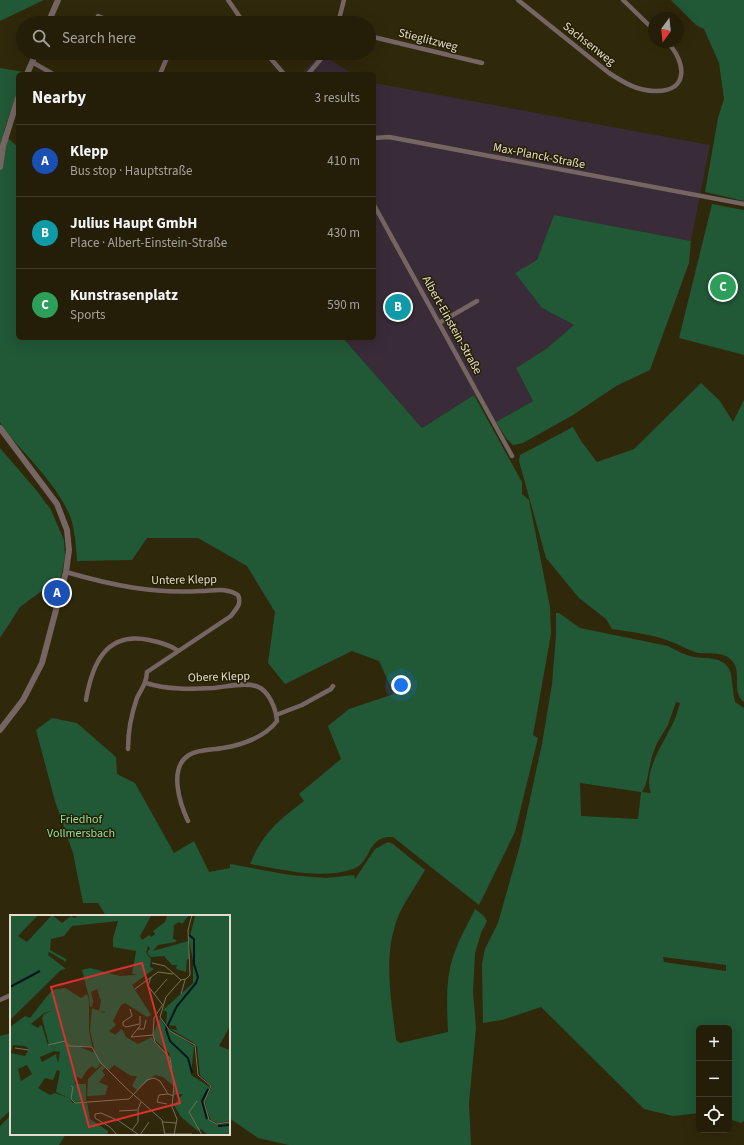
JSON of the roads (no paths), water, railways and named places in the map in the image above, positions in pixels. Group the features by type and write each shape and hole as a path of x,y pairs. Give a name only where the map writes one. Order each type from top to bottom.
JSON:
{"street":[{"path":"51,16 58,0"},
{"path":"228,0 239,16"},
{"path":"340,16 344,0"},
{"name":"Sachsenweg","path":"518,0 624,83 654,91 665,91 673,87 682,75 680,59 672,48"},
{"path":"624,0 648,24"},
{"name":"Stieglitzweg","path":"376,38 482,63"},
{"path":"161,72 166,60"},
{"path":"272,60 282,72"},
{"path":"310,72 320,60"},
{"path":"28,72 32,62 50,72"},
{"path":"0,167 4,146 16,105"},
{"name":"Max-Planck-Straße","path":"376,138 389,137 744,204"},
{"name":"Albert-Einstein-Straße","path":"376,209 512,456"},
{"path":"439,323 478,301"},
{"path":"0,428 46,488 64,519 69,541 66,572 52,631 37,674 23,700 0,730"},
{"name":"Untere Klepp","path":"66,572 121,587 174,592 228,590 238,595 239,605 231,616 177,650 147,672 146,683 138,696 133,711 128,731 128,748"},
{"path":"86,700 89,681 97,661 109,647 123,639 135,637 169,644 177,650"},
{"name":"Obere Klepp","path":"146,683 175,689 243,685 257,686 268,695 276,715"},
{"path":"188,821 182,808 177,786 179,770 185,759 196,752 243,743 265,733 276,721 276,715 302,705 331,689 333,686"},
{"path":"0,1000 10,995"}],"place":[{"name":"Kunstrasenplatz","path":"723,287"},
{"name":"Julius Haupt GmbH","path":"398,307"},
{"name":"Klepp","path":"57,593"}],"park label":[{"name":"Friedhof Vollmersbach","path":"81,826"}]}
